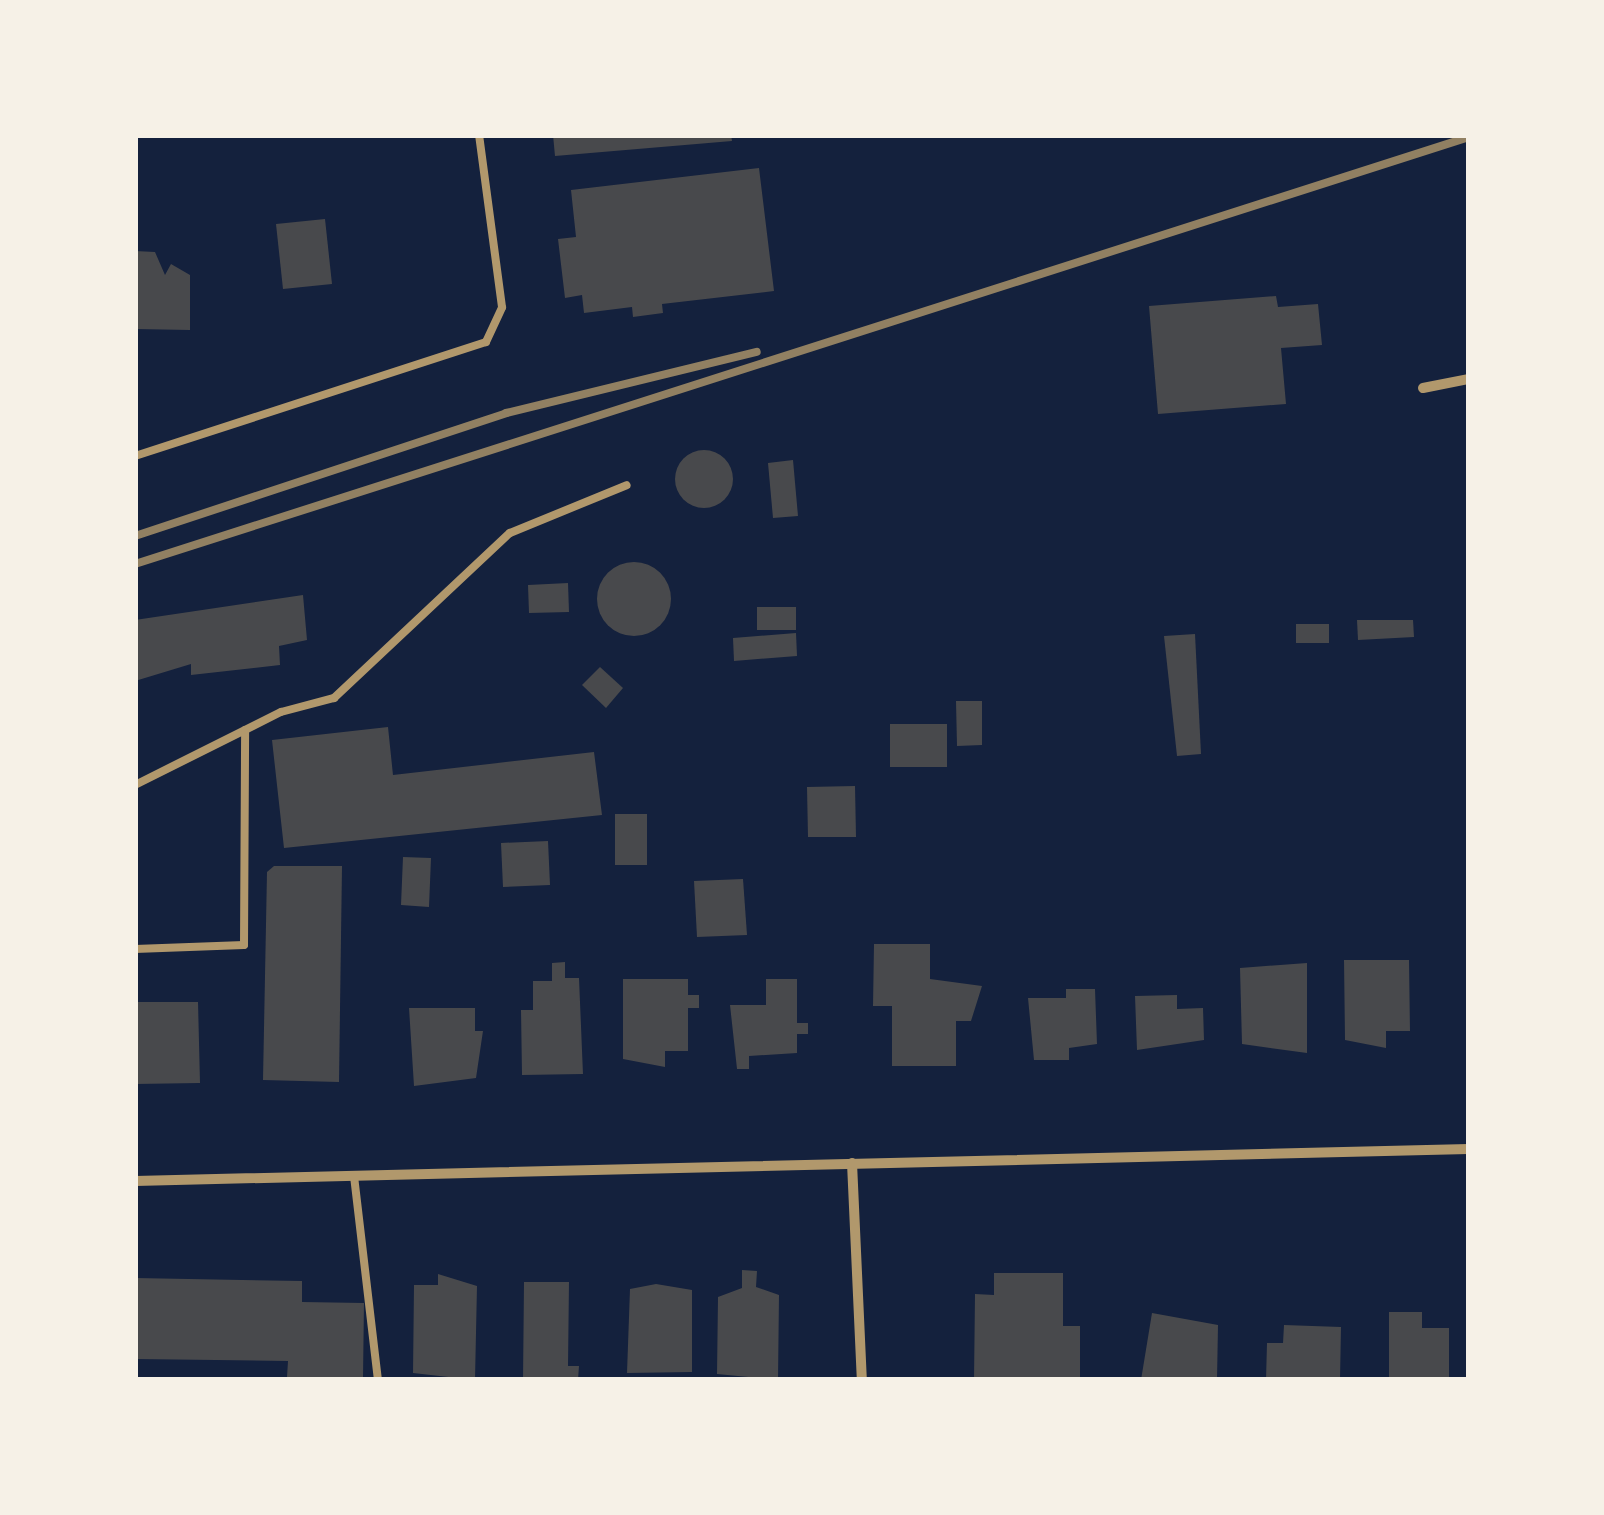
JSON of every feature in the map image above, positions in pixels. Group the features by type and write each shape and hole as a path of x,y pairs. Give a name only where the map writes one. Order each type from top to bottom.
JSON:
{"street":[{"path":"1423,388 1469,379"},
{"path":"135,1181 1469,1149"},
{"path":"852,1163 862,1380"}],"lane":[{"path":"135,456 486,342 502,307 479,135"},
{"path":"135,785 246,730 334,698 510,533 628,485"},
{"path":"135,949 244,945 246,730"},
{"path":"354,1176 374,1285 378,1380"}],"building":[{"path":"553,135 731,135 732,141 555,156"},
{"path":"759,168 774,291 662,304 663,313 633,317 632,307 584,313 582,295 565,298 558,239 576,237 571,190"},
{"path":"325,219 332,284 283,289 276,224"},
{"path":"135,251 155,252 165,275 171,264 190,275 190,330 135,329"},
{"path":"1276,296 1278,307 1318,304 1322,345 1281,348 1286,404 1158,414 1149,306"},
{"path":"704,450 724,459 733,479 724,499 704,508 684,499 675,479 684,459"},
{"path":"793,460 798,516 773,518 768,463"},
{"path":"634,562 660,573 671,599 660,625 634,636 608,625 597,599 608,573"},
{"path":"568,583 569,612 529,613 528,585"},
{"path":"303,595 307,640 279,646 280,665 191,675 191,664 135,681 135,620"},
{"path":"757,607 796,607 796,630 757,630"},
{"path":"1357,620 1413,620 1414,637 1358,640"},
{"path":"1296,624 1329,624 1329,643 1296,643"},
{"path":"796,633 797,656 734,661 733,638"},
{"path":"1195,634 1201,754 1177,756 1164,636"},
{"path":"600,667 623,688 606,708 582,685"},
{"path":"956,701 982,701 982,745 957,746"},
{"path":"890,724 947,724 947,767 890,767"},
{"path":"388,727 393,775 594,752 602,815 284,848 272,740"},
{"path":"855,786 856,837 808,837 807,787"},
{"path":"615,814 647,814 647,865 615,865"},
{"path":"548,841 550,885 503,887 501,843"},
{"path":"403,857 431,858 429,907 401,905"},
{"path":"274,866 342,866 339,1082 263,1080 267,872"},
{"path":"743,879 747,935 697,937 694,881"},
{"path":"874,944 930,944 930,979 982,986 971,1021 956,1021 956,1066 892,1066 892,1006 873,1006"},
{"path":"1344,960 1409,960 1410,1031 1386,1031 1386,1048 1345,1040"},
{"path":"565,962 565,978 579,978 583,1074 522,1075 521,1010 533,1010 533,981 552,981 552,963"},
{"path":"1307,963 1307,1053 1242,1044 1240,968"},
{"path":"623,979 688,979 688,995 699,995 699,1008 688,1008 688,1051 665,1051 665,1067 623,1059"},
{"path":"766,979 797,979 797,1023 808,1023 808,1034 797,1034 797,1053 749,1056 749,1069 737,1069 730,1005 766,1005"},
{"path":"1066,989 1095,989 1097,1044 1069,1048 1069,1060 1034,1060 1028,998 1066,998"},
{"path":"1177,995 1177,1009 1203,1008 1204,1040 1137,1050 1135,996"},
{"path":"135,1002 198,1002 200,1083 135,1084"},
{"path":"409,1008 475,1008 475,1031 483,1031 476,1078 414,1086"},
{"path":"742,1270 757,1271 756,1287 779,1295 778,1380 717,1374 718,1297 742,1288"},
{"path":"994,1273 1063,1273 1063,1326 1080,1326 1080,1380 974,1380 975,1294 994,1295"},
{"path":"438,1274 477,1286 475,1380 413,1373 414,1285 438,1285"},
{"path":"135,1278 302,1281 302,1302 364,1303 363,1378 287,1377 288,1361 135,1359"},
{"path":"524,1282 569,1282 568,1366 579,1366 578,1380 523,1380"},
{"path":"656,1284 692,1290 692,1372 627,1373 630,1289"},
{"path":"1389,1312 1422,1312 1422,1328 1449,1328 1449,1380 1389,1380"},
{"path":"1152,1313 1218,1325 1217,1380 1141,1380"},
{"path":"1284,1325 1341,1327 1340,1380 1266,1380 1267,1343 1283,1343"}],"railway":[{"path":"135,564 1469,137"},
{"path":"135,536 506,413 757,352"}]}
